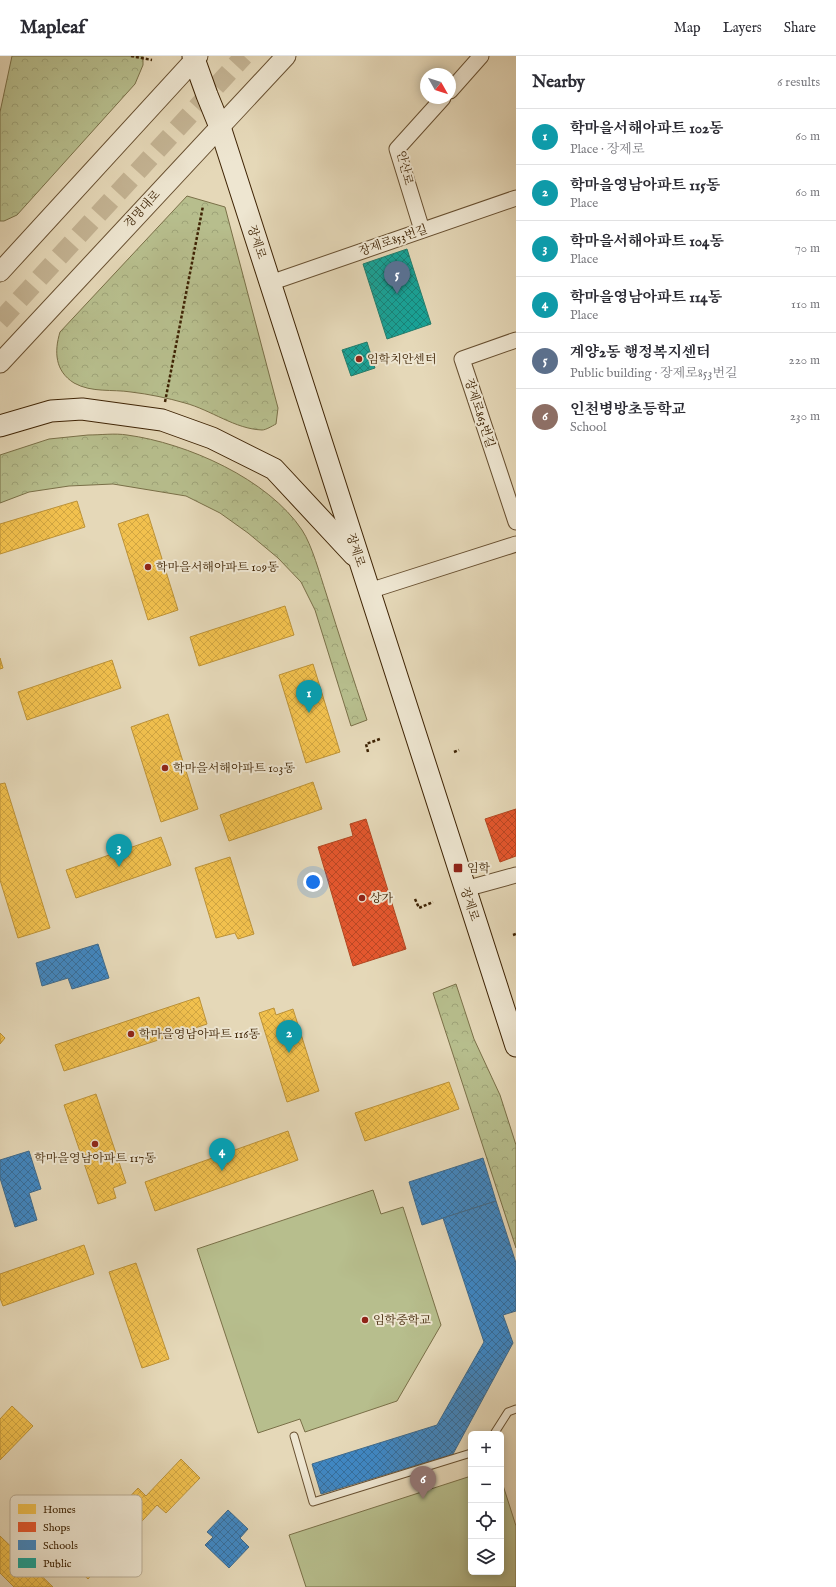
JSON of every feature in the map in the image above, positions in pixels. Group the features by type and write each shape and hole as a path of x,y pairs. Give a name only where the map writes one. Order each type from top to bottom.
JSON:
{"main road":[{"name":"장제로","path":"195,57 220,126 516,1046"},
{"path":"0,426 51,411 82,409 162,420 212,438 274,469 359,560"}],"street":[{"name":"경명대로","path":"0,363 286,56"},
{"path":"456,84 481,56"},
{"path":"0,272 195,57"},
{"name":"안산로","path":"422,230 397,149 438,104"},
{"name":"장제로853번길","path":"270,283 516,198"},
{"name":"장제로863번길","path":"516,340 462,358 516,522"},
{"path":"369,591 516,544"},
{"path":"465,889 516,875"}],"lane":[{"path":"496,1431 508,1412 516,1409"},
{"path":"294,1436 313,1502 468,1454"}],"path":[{"path":"131,56 152,60"},
{"path":"165,405 203,206"},
{"path":"368,752 366,744 380,739"},
{"path":"454,752 459,750"},
{"path":"415,899 419,908 433,902"}],"green space":[{"path":"12,56 143,56 143,65 135,84 17,215 4,221 0,221 0,112"},
{"path":"187,196 225,207 278,408 276,424 262,430 252,429 233,423 195,406 172,399 81,386 68,378 60,367 57,347 60,332"},
{"path":"113,434 150,439 200,455 224,466 248,480 269,495 287,512 306,536 367,720 351,726 315,610 301,582 278,558 248,533 220,513 186,496 113,484 69,486 29,492 0,503 0,455 49,439"},
{"path":"456,984 474,1039 500,1095 516,1145 516,1248 433,993"},
{"path":"373,1190 381,1214 403,1207 441,1325 397,1401 305,1432 300,1419 258,1433 197,1249"},
{"path":"468,1477 468,1575 504,1575 504,1488 516,1526 516,1587 306,1587 289,1535"}],"building: Homes":[{"path":"77,501 85,527 0,554 0,524"},
{"name":"학마을서해아파트 109동","path":"148,514 178,610 148,620 118,524"},
{"path":"285,606 294,635 199,666 190,637"},
{"path":"0,658 3,668 0,669"},
{"path":"112,660 121,688 27,720 18,692"},
{"path":"313,664 340,752 306,763 279,675"},
{"name":"학마을서해아파트 103동","path":"168,714 198,809 161,822 131,727"},
{"path":"313,782 322,809 229,841 220,815"},
{"path":"5,783 50,928 18,938 0,880 0,784"},
{"path":"161,837 171,865 76,898 66,870"},
{"path":"230,857 254,934 238,939 235,933 216,938 195,868"},
{"name":"학마을영남아파트 116동","path":"199,997 207,1024 64,1071 55,1045"},
{"path":"274,1008 276,1015 293,1009 319,1091 287,1102 259,1013"},
{"path":"0,1033 5,1038 0,1044"},
{"path":"449,1082 459,1109 365,1141 355,1113"},
{"name":"학마을영남아파트 117동","path":"96,1094 126,1183 113,1188 116,1198 98,1204 64,1105"},
{"path":"288,1131 298,1160 155,1211 145,1182"},
{"path":"84,1245 94,1274 3,1306 0,1298 0,1274"},
{"path":"136,1263 169,1359 142,1368 109,1272"},
{"path":"12,1406 33,1426 0,1460 0,1419"},
{"path":"181,1459 200,1478 166,1513 157,1505 142,1521 142,1495 131,1495 138,1488 146,1496"},
{"path":"0,1536 10,1546 10,1577 43,1577 53,1587 14,1587 0,1573"}],"building: Shops":[{"path":"516,809 516,856 500,862 485,819"},
{"name":"상가","path":"366,819 406,949 353,966 318,847 353,836 350,824"}],"building: Schools":[{"path":"98,944 109,978 72,989 68,978 42,986 36,963"},
{"path":"29,1151 41,1189 29,1193 37,1220 15,1227 0,1178 0,1160"},
{"path":"483,1158 496,1201 422,1225 409,1182"},
{"path":"496,1201 516,1263 516,1311 503,1315 513,1343 453,1454 321,1494 312,1464 437,1425 484,1342 443,1218"},
{"path":"228,1510 248,1529 240,1538 249,1547 229,1568 205,1545 213,1537 207,1532"}],"building: Public":[{"path":"407,249 431,324 387,339 363,264"},
{"name":"임학치안센터","path":"367,342 375,368 351,376 342,350"}],"tunnel":[{"path":"0,321 244,56"}],"place":[{"name":"계양2동 행정복지센터","path":"397,294"},
{"name":"임학치안센터","path":"359,359"},
{"name":"학마을서해아파트 109동","path":"148,567"},
{"name":"학마을서해아파트 102동","path":"309,713"},
{"name":"학마을서해아파트 103동","path":"165,768"},
{"name":"학마을서해아파트 104동","path":"119,867"},
{"name":"임학","path":"458,868"},
{"name":"상가","path":"362,898"},
{"name":"학마을영남아파트 116동","path":"131,1034"},
{"name":"학마을영남아파트 115동","path":"289,1053"},
{"name":"학마을영남아파트 117동","path":"95,1144"},
{"name":"학마을영남아파트 114동","path":"222,1171"},
{"name":"임학중학교","path":"365,1320"},
{"name":"인천병방초등학교","path":"423,1499"}]}
